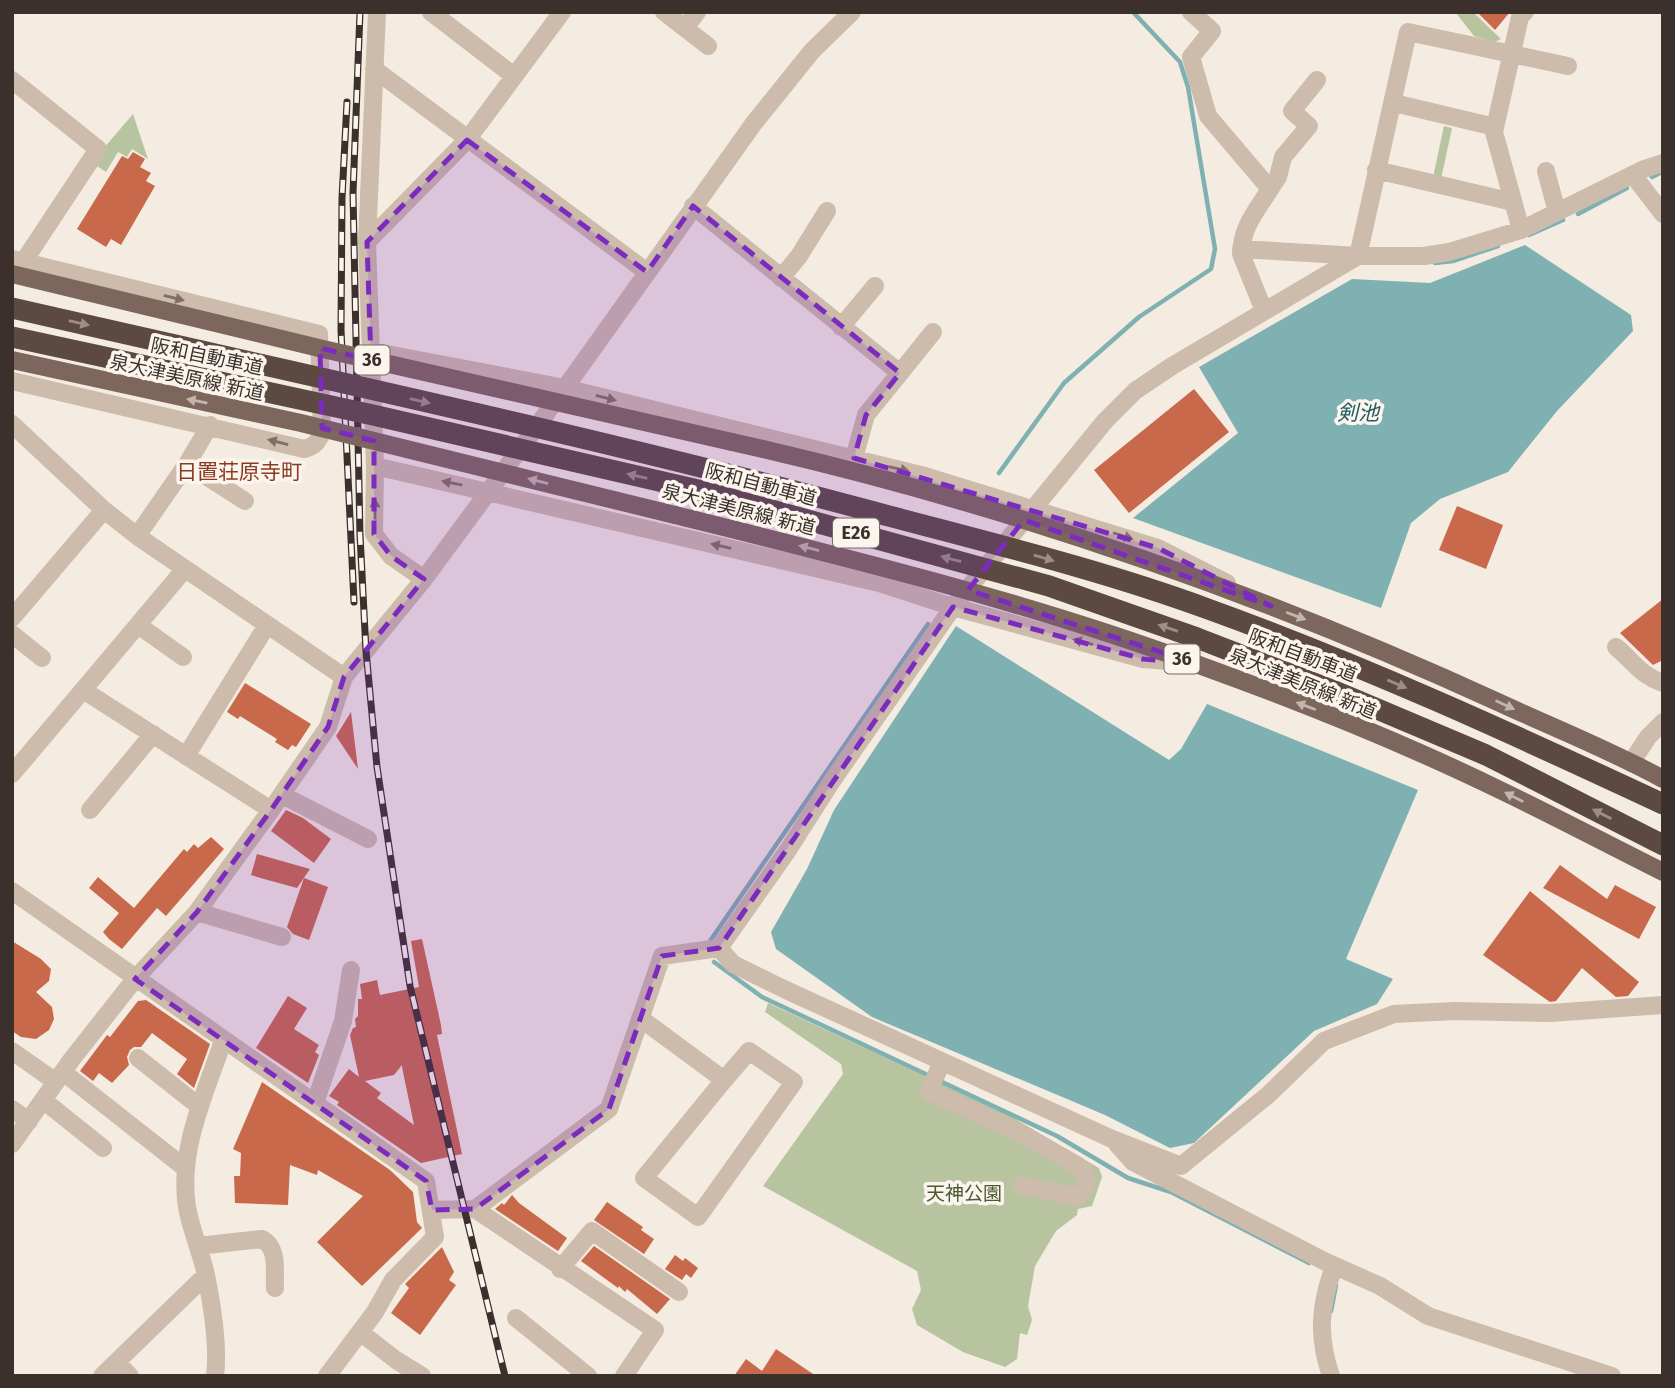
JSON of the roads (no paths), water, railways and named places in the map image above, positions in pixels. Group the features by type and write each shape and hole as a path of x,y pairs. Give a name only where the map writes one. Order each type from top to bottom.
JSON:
{"highway":[{"name":"阪和自動車道","path":"12,308 701,465 1050,559 1205,608 1350,664 1503,729 1663,804"},
{"name":"阪和自動車道","path":"12,337 373,415 698,490 1049,586 1337,692 1486,755 1663,845"}],"main road":[{"name":"36","path":"15,268 323,349 732,442 1029,514 1396,654 1663,779"},
{"name":"泉大津美原線 新道","path":"12,360 301,423 968,590 1198,664 1346,722 1500,790 1663,872"}],"street":[{"path":"377,12 367,242 375,466 374,534 391,556 424,579"},
{"path":"431,12 514,76"},
{"path":"367,242 467,140 562,12"},
{"path":"664,12 708,46"},
{"path":"685,28 697,12"},
{"path":"12,1143 135,979 197,912 328,727 344,677 424,579 565,388 693,206 781,88 812,51 852,12"},
{"path":"1191,12 1212,31 1191,57 1208,116 1270,189"},
{"path":"1521,230 1494,132 1520,17 1525,12"},
{"path":"432,1210 475,1209 609,1109 662,956 719,948 953,607 1105,421 1135,391 1172,366 1358,256 1408,32 1568,66"},
{"path":"374,69 648,272"},
{"path":"12,80 98,149 15,268 319,334 322,432 313,447 304,449 12,381"},
{"path":"1264,311 1241,254 1242,234 1278,177 1283,157 1309,126 1292,111 1317,80"},
{"path":"1394,103 1495,127"},
{"path":"1241,249 1358,256 1424,256 1449,252 1521,230 1663,163"},
{"path":"1376,170 1513,202"},
{"path":"1546,171 1558,212"},
{"path":"1633,175 1663,214"},
{"path":"693,206 900,373"},
{"path":"781,278 799,256 827,211"},
{"path":"841,327 875,286"},
{"path":"854,458 866,415 933,332"},
{"path":"371,351 565,388 925,475 1029,514"},
{"path":"137,536 187,464 210,425"},
{"path":"16,435 137,536 344,677"},
{"path":"187,464 245,501"},
{"path":"375,466 879,583 953,607 1143,659 1198,664"},
{"path":"12,618 104,510"},
{"path":"12,774 184,570"},
{"path":"138,625 183,657"},
{"path":"186,756 267,625"},
{"path":"12,634 42,658"},
{"path":"1616,647 1639,672 1663,683"},
{"path":"83,690 186,756 276,803 369,839"},
{"path":"1631,763 1648,737 1663,722"},
{"path":"90,810 153,734"},
{"path":"12,891 426,1181 435,1237 393,1280 360,1332 327,1376"},
{"path":"197,912 282,937"},
{"path":"719,948 733,964 1112,1139 1181,1166 1268,1095 1324,1041 1394,1014 1455,1011 1550,1013 1663,1005"},
{"path":"315,1103 343,1021 351,970"},
{"path":"640,1018 724,1080"},
{"path":"215,1376 217,1359 206,1275 187,1207 185,1168 192,1131 223,1041"},
{"path":"12,1051 60,1077 185,1168"},
{"path":"749,1051 794,1082 698,1217 644,1178 724,1080 749,1051"},
{"path":"138,1058 200,1107"},
{"path":"942,1062 929,1091 1018,1132 1077,1165 1087,1177 1087,1185 1077,1197 1022,1185"},
{"path":"43,1100 103,1148"},
{"path":"12,1109 29,1121"},
{"path":"1112,1139 1133,1162 1334,1266 1380,1286 1428,1316 1612,1376"},
{"path":"475,1209 655,1330 624,1376"},
{"path":"561,1269 592,1231 679,1292"},
{"path":"198,1246 262,1239 271,1244 274,1250 275,1288"},
{"path":"1331,1376 1322,1351 1320,1322 1334,1266"},
{"path":"102,1376 206,1275"},
{"path":"516,1318 588,1376"},
{"path":"360,1332 422,1376"},
{"path":"117,1362 130,1376"}],"water":[{"name":"剣池","path":"1525,245 1631,315 1633,331 1557,411 1508,472 1440,499 1411,523 1381,608 1133,518 1238,433 1199,367 1352,279 1430,283"},
{"path":"956,626 1169,760 1181,749 1207,704 1418,790 1346,959 1393,979 1377,1004 1314,1031 1194,1143 1170,1148 1105,1115 872,1017 776,949 771,932 807,869 834,810"}],"waterway":[{"path":"999,473 1064,383 1139,317 1211,269 1215,249 1188,87 1180,62 1133,12"},
{"path":"1652,177 1662,172"},
{"path":"1578,214 1627,188"},
{"path":"1529,235 1563,220"},
{"path":"1435,263 1453,261 1498,246"},
{"path":"710,941 928,624"},
{"path":"714,962 762,997 932,1077"},
{"path":"940,1081 1057,1136 1128,1178 1171,1192 1309,1263"},
{"path":"1331,1311 1336,1285"}],"railway":[{"path":"360,12 353,193 360,535 366,651 377,767 410,986 505,1376"},
{"path":"347,102 342,198 341,330 354,602"}],"district":[{"name":"日置荘原寺町","path":"239,472"}],"park label":[{"name":"天神公園","path":"964,1193"}]}
